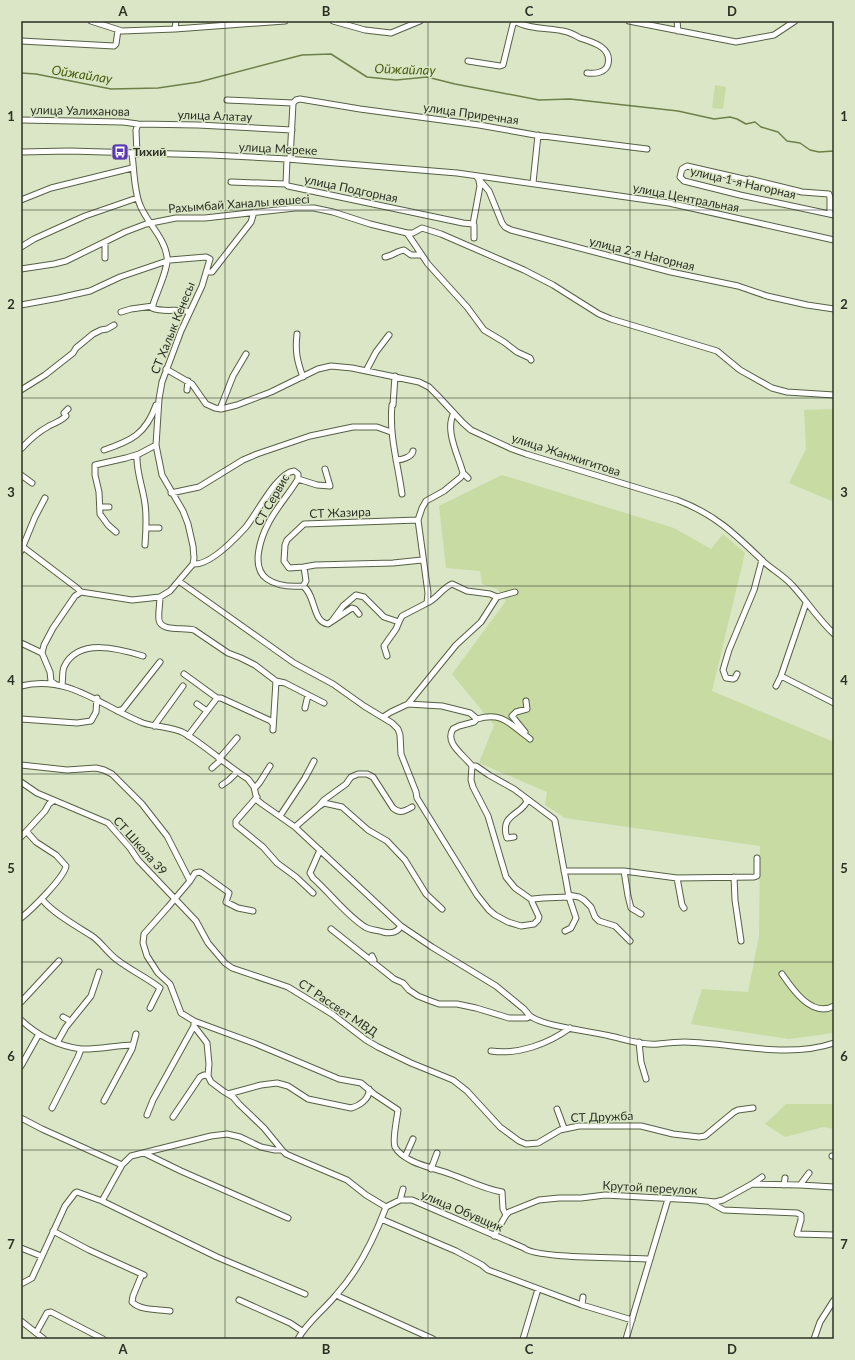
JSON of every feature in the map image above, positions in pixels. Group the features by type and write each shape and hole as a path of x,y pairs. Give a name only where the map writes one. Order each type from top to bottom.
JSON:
{"street":[{"path":"92,21 122,32 285,21"},
{"path":"175,29 176,21"},
{"path":"333,21 365,30 391,33 420,21"},
{"path":"629,21 736,42 774,35 795,21"},
{"path":"677,21 678,31"},
{"path":"468,61 500,66 503,65 513,24 516,22 565,31 600,46 606,52 608,65 604,71 587,73"},
{"path":"21,42 114,46 116,44 118,30"},
{"name":"улица Приречная","path":"293,103 300,99 538,135 647,149"},
{"name":"улица Алатау","path":"227,100 293,103"},
{"path":"286,184 292,130 293,103"},
{"name":"улица Уалиханова","path":"21,120 133,122 138,124"},
{"path":"138,124 132,168 137,198 149,223 162,243 168,259 153,306"},
{"name":"улица Алатау","path":"138,124 198,125 292,130"},
{"path":"533,184 538,135"},
{"name":"улица Мереке","path":"21,152 70,151 289,159 411,169 533,184"},
{"name":"улица 1-я Нагорная","path":"687,166 798,191 829,194 832,214 740,195 684,181 680,177 680,174 682,168 687,166"},
{"path":"21,200 50,188 132,168"},
{"path":"474,238 473,224 480,186 477,178"},
{"name":"улица 2-я Нагорная","path":"477,178 489,191 505,227 511,230 671,272 738,286 767,296 815,307 834,309"},
{"name":"улица Подгорная","path":"231,182 286,184 294,187 467,224 473,224"},
{"name":"улица Центральная","path":"533,184 669,203 834,240"},
{"path":"21,247 34,238 85,216 137,198"},
{"name":"Рахымбай Ханалы көшесі","path":"21,269 66,261 125,232 149,223 176,218 205,218 295,208 314,208 407,233 422,228 441,234 541,278 599,314 717,351 740,370 772,388 787,392 834,394"},
{"name":"СТ Халык Кенесы","path":"193,564 193,546 188,524 183,510 162,476 154,448 159,399 166,369 207,272 212,272 251,222 254,212"},
{"path":"407,233 421,255 468,307 484,330 531,360"},
{"path":"105,242 105,258"},
{"path":"385,257 389,257 398,251 404,250 411,255 421,255"},
{"path":"21,305 90,291 120,277 167,261 206,257 210,259 207,272"},
{"path":"121,312 153,306 154,309 181,310 190,312"},
{"path":"21,390 45,376 93,334 114,325"},
{"path":"298,334 295,347 303,377"},
{"path":"366,371 376,352 389,335"},
{"path":"166,369 192,384 206,404 220,409 233,376 246,354"},
{"name":"улица Жанжигитова","path":"220,409 243,403 271,392 318,369 331,366 343,366 419,382 438,396 462,423 472,430 526,454 685,503 727,527 762,560 792,585 821,621 834,634"},
{"path":"395,376 393,405 391,408 392,432 402,494"},
{"path":"187,390 188,381"},
{"path":"104,450 130,439 143,430 149,422 159,399"},
{"path":"21,449 30,439 63,419 66,416 64,413 68,409"},
{"path":"454,413 452,420 453,442 464,473 468,478"},
{"path":"171,492 199,487 243,460 310,436 353,427 377,427 392,432"},
{"path":"116,532 108,525 100,514 99,492 95,475 95,465 136,455 154,448"},
{"path":"396,460 401,460 409,456 413,451"},
{"path":"136,455 137,468 145,504 145,545"},
{"path":"298,479 317,485 330,486 325,469"},
{"name":"СТ Сервис","path":"193,564 201,564 211,560 244,528 268,493 289,472 294,471 297,472 298,479 269,522 260,544 258,561 260,572 270,580 282,585 303,586"},
{"path":"428,600 418,520 426,501 444,491 464,473"},
{"path":"21,475 32,483"},
{"path":"45,498 35,517 22,549 81,592 132,600 160,597 180,582 193,564"},
{"path":"100,506 109,507"},
{"name":"СТ Жазира","path":"304,567 289,568 286,565 284,557 287,540 304,524 418,520"},
{"path":"146,528 159,528"},
{"path":"359,614 352,608 328,624 321,622 318,619 310,594 303,586 306,581 304,567 315,565 400,563 422,560"},
{"path":"737,674 736,678 726,678 723,670 729,650 754,590 762,560"},
{"path":"180,582 294,663 333,684 364,706 392,723 398,729 400,736 400,754 416,792 417,798 477,895 495,915 516,925 524,926 534,924 538,920 538,914 532,900 515,888 506,877 488,816 473,787 471,780 472,766"},
{"path":"387,656 384,646 396,629 402,616 428,600 433,601 452,584 467,591 490,594 497,597 515,592"},
{"path":"55,684 52,680 42,653 44,645 53,628 75,596 81,592"},
{"path":"332,621 343,606 354,596 358,595 364,597 384,617 398,622"},
{"path":"160,597 159,620 163,626 167,628 194,630 228,653 255,665 276,681 285,683 324,703"},
{"path":"383,718 391,712 408,704 456,645 480,622 497,597"},
{"path":"776,686 781,676 806,603"},
{"path":"21,644 42,653"},
{"path":"62,685 64,667 73,656 83,650 100,647 125,650 143,656"},
{"path":"117,711 123,709 160,662"},
{"path":"184,674 217,698 221,698 271,721 273,727 276,681"},
{"path":"781,676 834,703"},
{"path":"21,686 32,684 62,685 97,698 104,704 129,718 154,726 180,731 188,736 248,779 254,788 257,800 295,827 401,926 432,947 496,986 524,1009 530,1016 541,1021 639,1042 658,1044 685,1042 788,1050 818,1047 834,1042"},
{"path":"154,726 182,686"},
{"path":"305,708 308,695"},
{"path":"21,719 77,723 91,721 96,712 97,698"},
{"path":"188,736 217,698"},
{"path":"408,704 442,706 470,713 477,718 502,718 507,720 529,739 512,716 516,712 527,709 526,701"},
{"path":"197,704 207,711"},
{"path":"477,718 474,722 455,727 452,730 450,735 451,741 455,748 472,766 476,766 514,789 554,818 569,896 576,918 571,928 565,931"},
{"path":"212,768 237,738"},
{"path":"280,816 305,778 314,761"},
{"path":"21,765 67,770 96,768 112,774 142,804 167,836 190,881"},
{"path":"254,788 260,782 270,766"},
{"path":"222,784 229,780 237,772"},
{"path":"318,807 324,800 346,784 351,776 363,773 373,777 395,810 402,812 412,807"},
{"name":"СТ Школа 39","path":"21,782 37,793 108,823 130,848 138,860 175,899"},
{"path":"257,797 240,815 236,821 236,825 263,847 277,863 314,893"},
{"path":"514,837 507,838 506,829 508,820 513,814 526,806 527,801 525,798"},
{"path":"21,836 27,832 49,804 54,800"},
{"path":"295,827 324,803 342,807 368,830 387,841 405,860 426,894 442,910"},
{"path":"21,918 42,899 63,875 66,866 56,856 36,842 27,832"},
{"path":"320,850 310,873 313,878 350,915 368,928 388,933 397,931 401,926"},
{"path":"564,871 624,871 678,878 757,876 758,858"},
{"path":"624,871 631,908 641,914"},
{"path":"253,912 238,908 226,902 228,892 200,872 195,873 175,899 147,929 142,943 147,956 158,973 170,984 181,1013 194,1024 207,1043 209,1064 208,1076 211,1082 233,1097 249,1115 261,1125 282,1150 290,1156 347,1180 386,1208"},
{"path":"734,877 735,900 741,941"},
{"path":"678,878 682,906 684,908"},
{"path":"532,900 569,896 579,897 591,907 595,917 599,921 615,926 630,941"},
{"path":"42,899 59,914 98,940 107,952 146,977 160,988 150,1008"},
{"name":"СТ Рассвет МВД","path":"175,899 196,922 208,943 232,968 288,987 332,1014 374,1045 411,1063 453,1080 467,1091"},
{"path":"331,929 394,979 403,983 409,990 428,1000 439,1004 457,1004 476,1008 509,1018 527,1018 530,1016"},
{"path":"372,956 374,960 372,962"},
{"path":"21,1002 59,961"},
{"path":"58,1043 70,1021 91,996 99,972"},
{"path":"782,974 791,987 808,1003 822,1010 829,1009 834,1006"},
{"path":"63,1017 70,1021"},
{"path":"21,1020 39,1034 71,1047 81,1049 134,1045"},
{"path":"194,1024 256,1044 339,1079 361,1083 374,1094 398,1110 395,1146 406,1157 431,1168 466,1179 487,1189 502,1192 503,1209 506,1215 494,1236"},
{"path":"147,1116 152,1100 194,1024"},
{"path":"491,1051 504,1053 530,1047 554,1039 570,1028"},
{"path":"21,1066 39,1034"},
{"path":"104,1101 134,1045 136,1034"},
{"path":"639,1042 641,1062 646,1079"},
{"path":"52,1108 81,1049"},
{"path":"173,1117 200,1077 204,1075 208,1076"},
{"path":"228,1094 261,1085 277,1083 288,1086 308,1099 351,1108 357,1106 363,1101 369,1092 369,1089"},
{"name":"СТ Дружба","path":"467,1091 500,1127 519,1141 526,1144 538,1142 564,1128 579,1126 641,1126 673,1134 699,1137 704,1136 734,1112 752,1108"},
{"path":"557,1109 564,1128"},
{"path":"21,1118 122,1165"},
{"path":"102,1201 122,1165 131,1156 211,1136 227,1134 233,1134 261,1147 282,1150"},
{"path":"406,1157 413,1139"},
{"path":"431,1168 437,1152"},
{"path":"144,1153 288,1218"},
{"path":"800,1185 809,1173"},
{"name":"Крутой переулок","path":"506,1215 512,1210 528,1203 544,1199 581,1198 599,1195 703,1200 711,1202 723,1200 762,1177"},
{"path":"784,1186 785,1178"},
{"path":"752,1184 834,1187"},
{"path":"298,1339 302,1331 337,1294 359,1264 376,1233 386,1208 400,1200 403,1189"},
{"path":"21,1284 32,1278 41,1256 69,1200 77,1192 102,1201 217,1257 305,1294"},
{"path":"626,1339 668,1199"},
{"name":"улица Обувщик","path":"400,1200 412,1200 524,1248 528,1252 538,1254 650,1259"},
{"path":"711,1202 724,1210 797,1213 801,1215 801,1220 797,1234 834,1235"},
{"path":"381,1219 456,1251 482,1265 488,1270 582,1305 632,1320"},
{"path":"53,1231 143,1275 132,1296 132,1302 141,1308 170,1312"},
{"path":"21,1248 41,1256"},
{"path":"523,1339 538,1289"},
{"path":"337,1294 340,1297 433,1339"},
{"path":"582,1305 583,1297"},
{"path":"239,1300 290,1323 302,1331"},
{"path":"814,1339 820,1322 834,1300"},
{"path":"36,1333 47,1313 51,1312 103,1339"},
{"path":"21,1321 44,1339"}],"green space":[{"path":"715,85 726,87 723,109 712,108"},
{"path":"834,409 834,502 789,483 806,449 804,410"},
{"path":"502,475 674,528 711,549 723,534 745,553 712,691 834,742 833,1033 789,1039 691,1024 702,989 748,992 759,936 760,846 565,818 545,805 547,792 479,763 494,725 452,674 506,601 497,589 482,584 480,571 446,568 439,506"},
{"path":"786,1104 834,1104 834,1129 823,1127 785,1137 765,1124"}],"waterway":[{"name":"Ойжайлау","path":"21,73 36,74 111,89 158,88 199,82 302,55 331,54 367,77 396,80 427,77 455,84 539,100 570,99 678,111 714,119 730,117 746,124 755,122 761,127 778,132 787,141 800,143 810,150 819,152 834,151"}],"place":[{"name":"Тихий","path":"120,152"}]}
